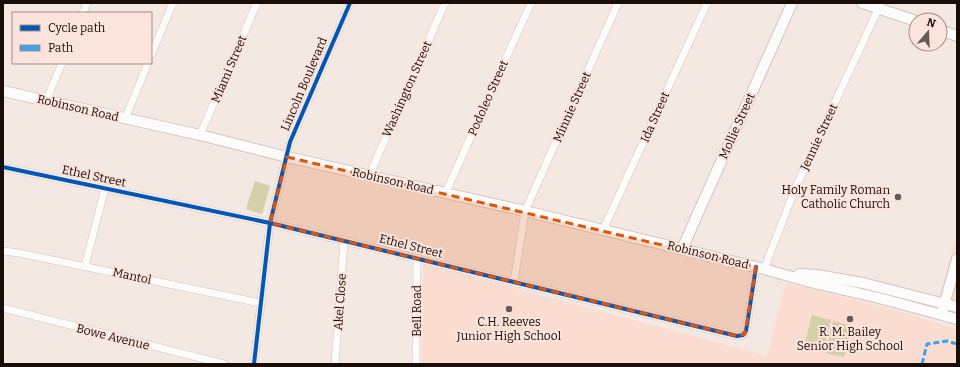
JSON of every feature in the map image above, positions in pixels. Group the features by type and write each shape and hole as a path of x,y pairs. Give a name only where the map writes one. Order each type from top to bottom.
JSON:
{"main road":[{"name":"Mollie Street","path":"682,249 792,3"},
{"path":"862,3 880,6 908,18"},
{"name":"Robinson Road","path":"4,94 46,101 125,118 445,194 526,211 783,273 957,319"},
{"path":"942,315 957,259"},
{"name":"Robinson Road","path":"783,273 840,278 957,308"}],"street":[{"path":"152,53 173,3"},
{"name":"Miami Street","path":"200,135 257,3"},
{"name":"Lincoln Boulevard","path":"254,364 270,223 290,142 350,3"},
{"name":"Washington Street","path":"369,176 445,3"},
{"name":"Podoleo Street","path":"445,194 531,3"},
{"name":"Minnie Street","path":"514,282 526,211 618,3"},
{"name":"Ida Street","path":"603,230 706,3"},
{"name":"Jennie Street","path":"760,268 880,6"},
{"path":"46,101 62,64"},
{"path":"125,118 148,64"},
{"name":"Ethel Street","path":"3,167 270,223 604,305 740,336 745,334 746,331 760,268"},
{"path":"85,266 105,188"},
{"name":"Akel Close","path":"335,364 344,241"},
{"name":"Mantol","path":"3,251 85,266 260,303"},
{"name":"Bell Road","path":"416,364 417,258"},
{"name":"Bowe Avenue","path":"3,308 224,364"}],"highlighted area":[{"path":"287,157 756,267 745,334 737,336 270,223"}],"shaded area":[{"path":"255,181 270,186 262,214 246,209"},
{"path":"957,234 957,304 939,298"},
{"name":"C.H. Reeves Junior High School","path":"423,263 767,356 786,283 891,309 957,329 957,364 422,364"},
{"path":"812,315 831,320 823,352 804,347"},
{"path":"833,321 852,326 844,357 825,353"}],"marked path":[{"path":"922,364 927,344 947,341 957,344"}],"cycle path":[{"path":"254,364 270,223 290,142 350,3"},
{"path":"3,167 270,223 737,336 743,335 746,331 756,267"}],"place":[{"name":"Holy Family Roman Catholic Church","path":"898,197"},
{"name":"C.H. Reeves Junior High School","path":"509,309"},
{"name":"R. M. Bailey Senior High School","path":"850,319"}]}
